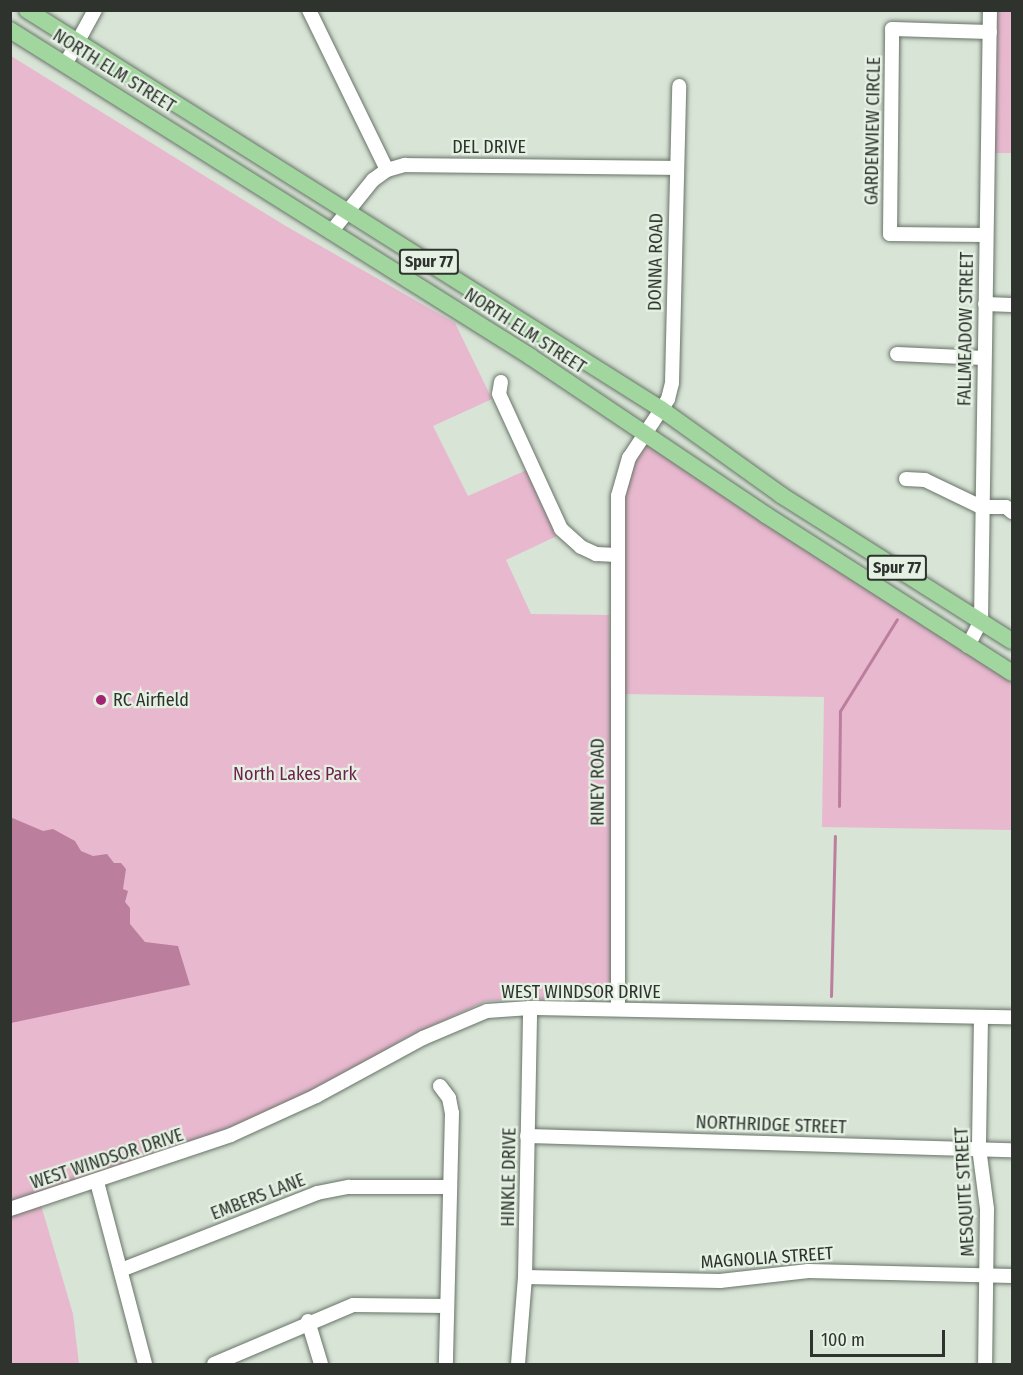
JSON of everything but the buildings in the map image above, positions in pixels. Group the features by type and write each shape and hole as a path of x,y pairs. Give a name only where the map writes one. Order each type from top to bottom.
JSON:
{"main road":[{"name":"NORTH ELM STREET","path":"27,10 661,409 781,495 1012,641"},
{"name":"NORTH ELM STREET","path":"10,30 66,63 645,431 766,515 1012,673"}],"street":[{"path":"66,63 79,43 95,10"},
{"path":"309,10 387,170"},
{"name":"FALLMEADOW STREET","path":"968,646 981,621 990,10"},
{"name":"GARDENVIEW CIRCLE","path":"986,235 890,234 892,29 990,32"},
{"name":"DONNA ROAD","path":"645,431 669,394 672,371 679,86"},
{"name":"DEL DRIVE","path":"331,232 359,193 387,170 405,165 676,168"},
{"path":"985,304 1012,305"},
{"path":"897,354 984,358"},
{"path":"501,382 499,394 561,529 581,547 596,554 617,555"},
{"name":"RINEY ROAD","path":"618,1009 617,555 620,485 629,458 645,431"},
{"path":"906,479 925,480 981,507 1006,507 1012,512"},
{"name":"WEST WINDSOR DRIVE","path":"10,1209 202,1147 284,1112 468,1017 530,1008 1012,1017"},
{"name":"HINKLE DRIVE","path":"518,1365 522,1348 525,1277 530,1008"},
{"name":"MESQUITE STREET","path":"981,1017 979,1148 987,1209 985,1365"},
{"path":"440,1086 449,1098 452,1113 446,1365"},
{"name":"NORTHRIDGE STREET","path":"527,1136 1012,1150"},
{"path":"97,1182 145,1365"},
{"name":"EMBERS LANE","path":"121,1270 317,1193 349,1187 450,1187"},
{"name":"MAGNOLIA STREET","path":"525,1277 720,1281 808,1270 1012,1276"},
{"path":"214,1365 308,1321 353,1305 447,1306"},
{"path":"308,1321 321,1365"},
{"name":"HINKLE DRIVE","path":"522,1348 525,1365"}],"green space":[{"path":"997,11 1012,11 1012,153 994,153"},
{"name":"North Lakes Park","path":"11,56 284,225 455,323 492,399 433,426 468,496 527,470 559,535 506,560 531,614 609,615 618,996 486,1001 407,1037 348,1074 284,1105 41,1205 73,1314 79,1364 11,1364"},
{"path":"649,443 1012,680 1012,830 822,827 824,697 621,694 623,490 641,446"}],"shaded area":[{"path":"10,817 43,831 53,829 75,841 81,851 93,856 107,854 114,863 121,863 126,869 123,889 128,891 125,902 130,908 130,924 145,942 178,946 190,985 11,1023"}],"waterway":[{"path":"839,806 840,711 897,619"},
{"path":"831,996 835,836"}],"place":[{"name":"RC Airfield","path":"101,700"}]}
